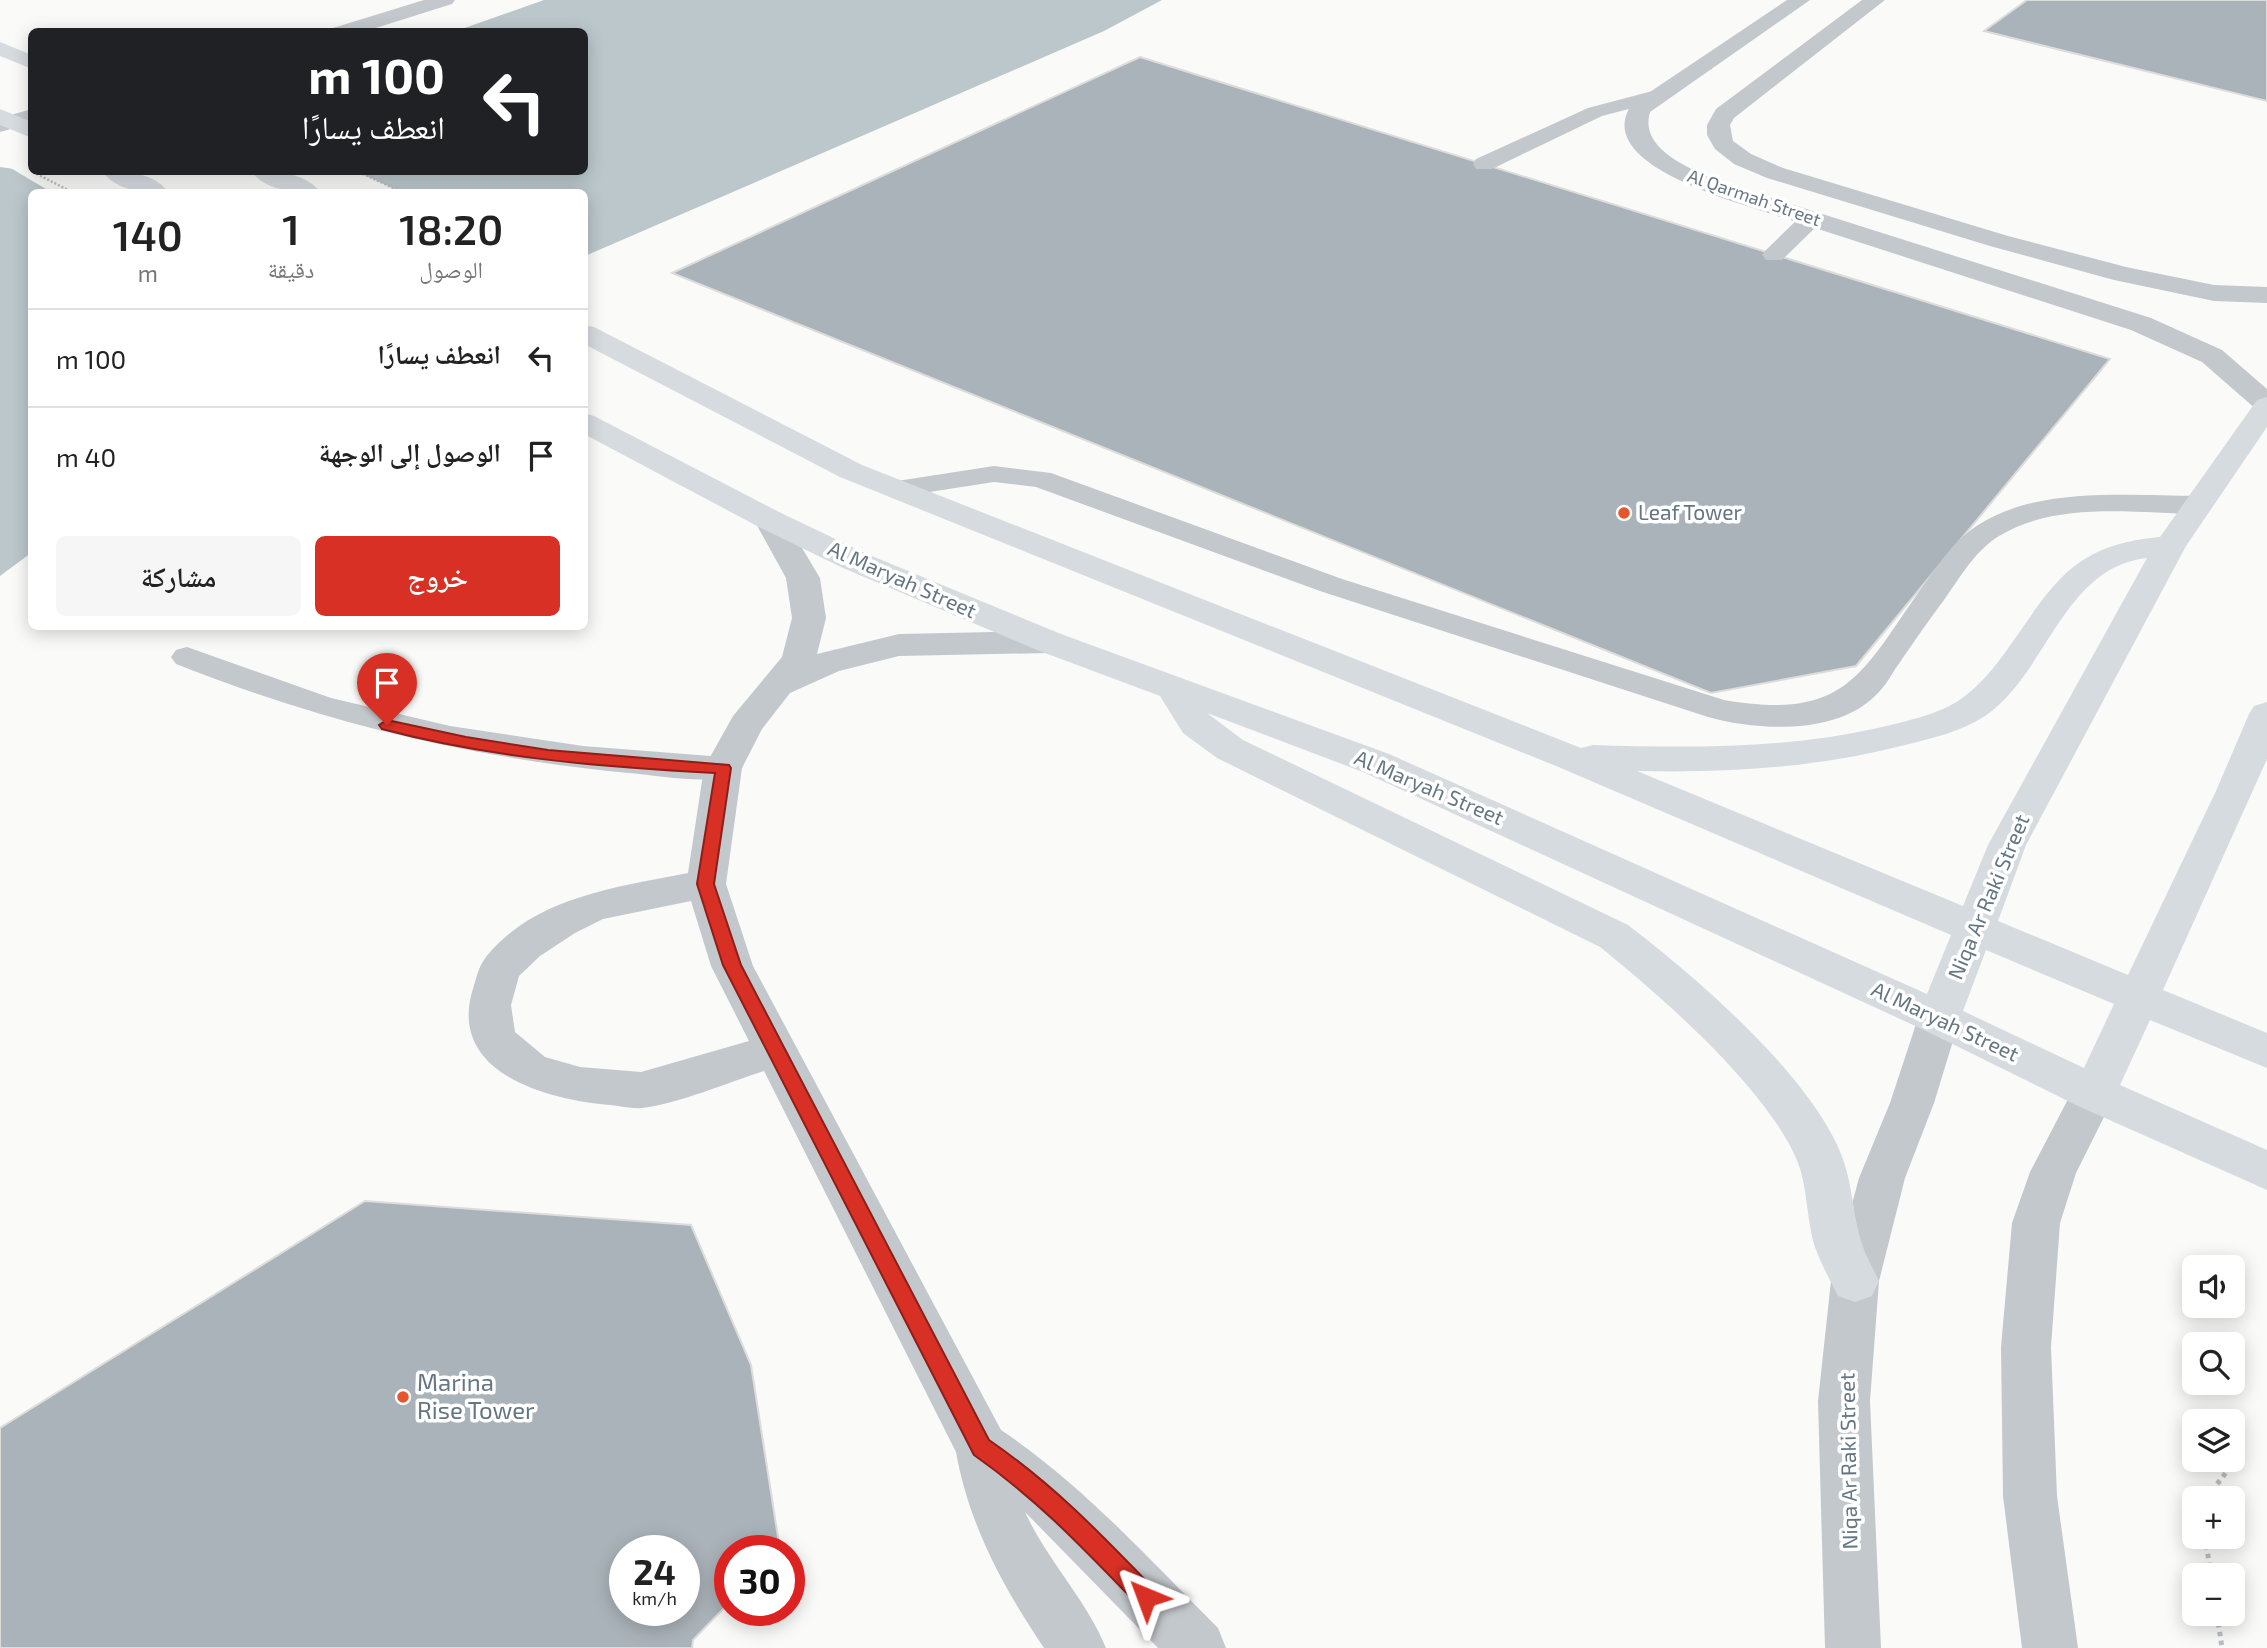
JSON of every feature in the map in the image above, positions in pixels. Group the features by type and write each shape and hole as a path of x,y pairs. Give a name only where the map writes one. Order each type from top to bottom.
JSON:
{"street":[{"path":"353,28 446,0"},
{"name":"Al Qarmah Street","path":"1800,0 1640,109 1635,118 1637,136 1657,158 1694,179 2124,318 2178,339 2212,356 2230,369 2267,405"},
{"name":"Al Qarmah Street","path":"1875,0 1724,114 1718,121 1720,139 1739,158 1775,173 1999,241 2170,285 2214,293 2267,295"},
{"path":"0,48 28,61"},
{"path":"0,116 28,129"},
{"path":"0,125 28,117"},
{"path":"121,175 150,189"},
{"path":"271,175 301,189"},
{"name":"Al Qarmah Street","path":"1999,241 2042,259 2051,271 2041,281 2015,283"},
{"path":"588,335 851,471 1569,757 2267,1051"},
{"name":"Niqa Ar Raki Street","path":"1853,1648 1844,1401 1855,1281 1882,1178 1912,1103 1939,1018 2007,845 2170,546 2267,405"},
{"name":"Al Maryah Street","path":"588,424 770,520 948,601 1049,642 1376,763 1939,1018 2094,1093 2267,1171"},
{"path":"770,520 803,578 809,618 799,659 746,724 723,768 706,884 732,965 982,1448 992,1495 1010,1541 1078,1648"},
{"path":"1569,757 1698,761 1805,755 1848,748 1953,719 1987,697 2000,684 2059,597 2076,580 2095,565 2120,553 2170,546"},
{"path":"781,684 827,663 899,645 1049,642"},
{"path":"1174,688 1184,713 1204,732 1230,749 1614,936 1682,991 1772,1085 1803,1128 1820,1159 1839,1247 1855,1281"},
{"path":"2050,1648 2030,1496 2026,1347 2036,1223 2053,1172 2140,998 2176,912 2235,791 2267,714"},
{"path":"706,884 594,906 561,922 525,945 500,969 490,1004 494,1040 530,1070 580,1085 641,1090 774,1050"},
{"path":"982,1448 1025,1477 1064,1512 1198,1648"}],"lane":[{"path":"1484,164 1595,112 1660,95"},
{"path":"1774,255 1811,219"},
{"path":"897,489 995,474 1041,479 1331,585 1720,710 1772,718 1821,713 1854,698 1865,688 1966,547 1982,533 2002,522 2036,511 2068,506 2198,505"},
{"path":"187,657 247,683 314,706 466,742 634,764 723,768"}],"path":[{"path":"39,175 66,189"},
{"path":"365,175 396,189"},
{"path":"2215,1486 2227,1472"},
{"path":"2219,1626 2222,1648"}],"shaded area":[{"path":"544,0 1162,0 1104,31 588,255 588,189 28,189 28,555 0,576 0,167 28,171 28,175 588,175 588,28 465,28"}],"pier":[{"path":"4,164 28,167 28,175 364,175 395,189 46,189"}],"building":[{"path":"2027,0 2267,0 2267,101 1984,31"},
{"name":"Leaf Tower","path":"1140,57 2110,359 1856,666 1711,693 672,273"},
{"name":"Marina Rise Tower","path":"365,1201 691,1225 751,1365 778,1535 714,1535 714,1618 693,1640 692,1648 0,1648 0,1428"}],"place":[{"name":"Leaf Tower","path":"1624,513"},
{"name":"Marina Rise Tower","path":"403,1397"}],"route":[{"path":"387,725 466,742 548,755 634,764 723,768 706,884 732,965 774,1050 886,1259 982,1448 1025,1477 1064,1512 1146,1597"}]}
